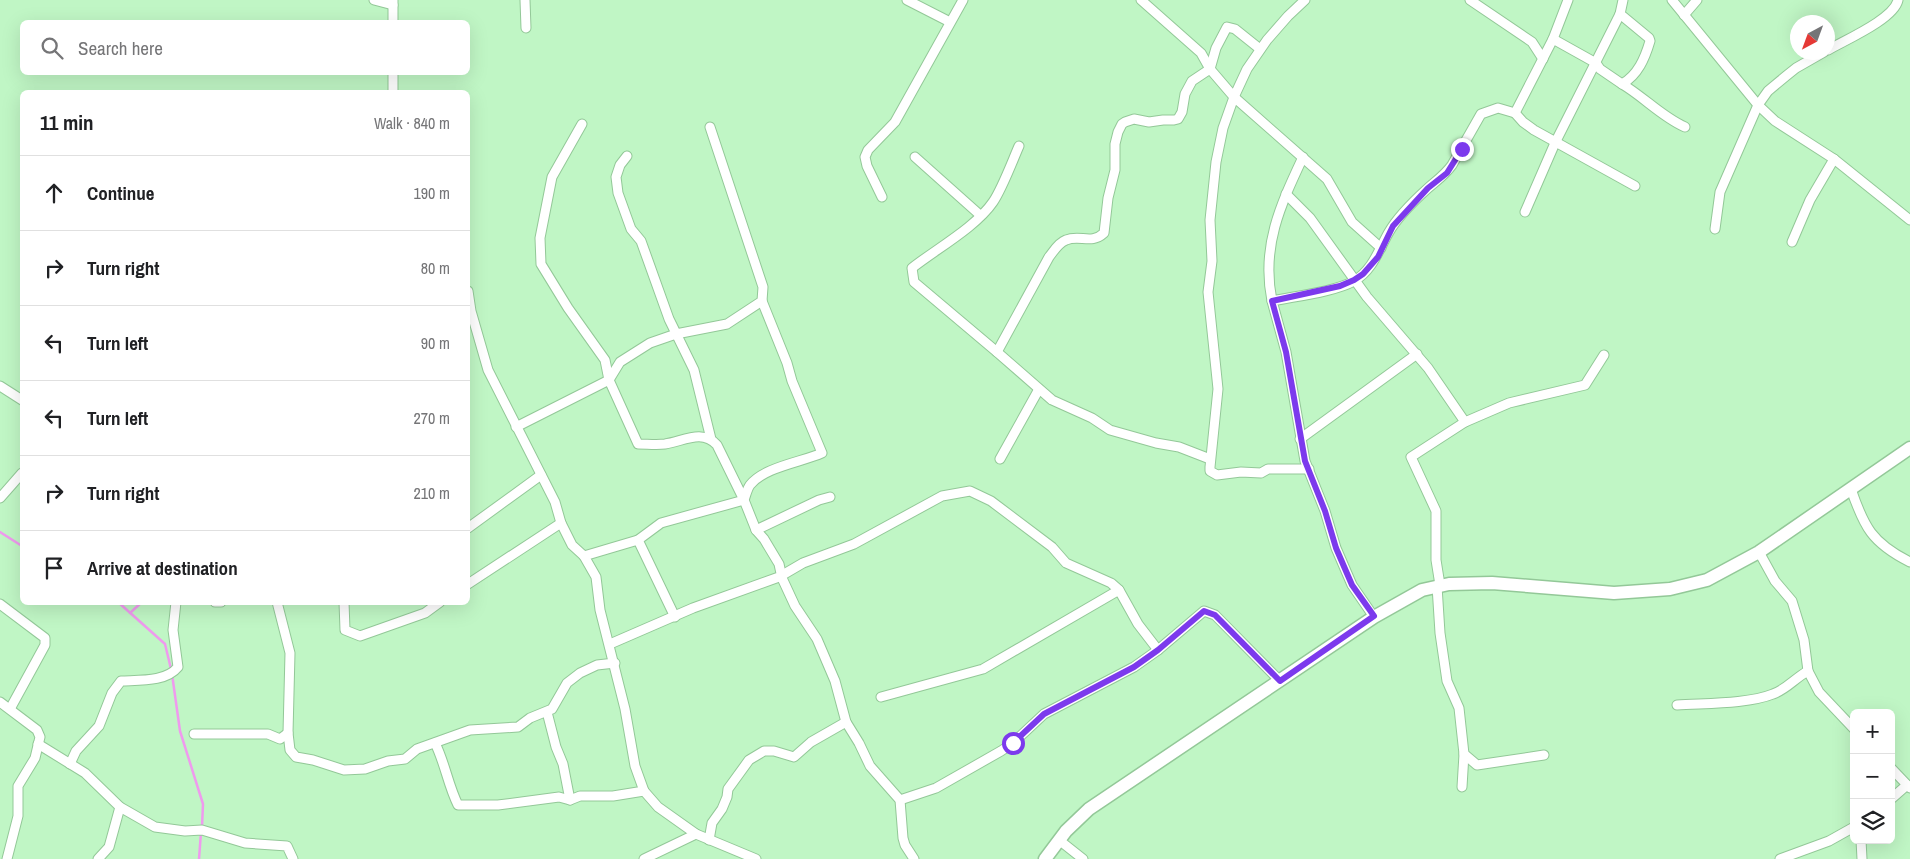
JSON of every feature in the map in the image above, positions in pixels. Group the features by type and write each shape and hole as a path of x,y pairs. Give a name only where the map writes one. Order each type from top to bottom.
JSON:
{"main road":[{"path":"1045,859 1058,840 1089,809 1374,616 1412,595 1438,586 1492,583 1614,593 1670,589 1708,580 1759,552 1910,448"}],"street":[{"path":"374,0 393,2 393,20"},
{"path":"525,0 526,28"},
{"path":"907,0 950,22"},
{"path":"882,197 867,166 865,158 868,150 895,122 962,0"},
{"path":"1141,0 1201,53 1210,69 1234,98 1327,179 1352,222 1381,248"},
{"path":"1305,0 1288,16 1260,49 1247,69 1223,128 1216,162 1210,220 1212,261 1208,292 1218,389 1210,472 1217,475 1241,472 1261,473 1268,469 1309,469"},
{"path":"1470,0 1532,42 1543,59"},
{"path":"1515,113 1553,39 1568,0"},
{"path":"1525,212 1555,143 1620,14 1623,0"},
{"path":"1672,0 1758,105 1787,130 1834,159 1910,220"},
{"path":"1684,15 1697,0"},
{"path":"1835,46 1869,28 1893,11 1898,0"},
{"path":"1620,14 1649,38 1650,41 1644,61 1632,76 1622,84"},
{"path":"997,352 1049,257 1060,244 1075,238 1094,240 1104,234 1108,198 1115,170 1115,144 1122,124 1134,119 1149,122 1178,119 1182,112 1185,94 1192,81 1210,69 1216,48 1227,27 1235,29 1260,49"},
{"path":"1553,39 1596,63 1600,69 1671,120 1685,127"},
{"path":"1715,229 1720,192 1758,105 1768,91 1796,68 1810,60"},
{"path":"393,75 393,90"},
{"path":"1272,301 1340,286 1363,274 1378,257 1393,226 1428,188 1447,173 1481,114 1498,108 1515,113 1523,122 1555,143 1635,186"},
{"path":"582,124 552,176 540,238 540,264 568,308 606,360 608,380 638,444 666,444 703,437 711,439 717,445 744,500 756,530 776,558 795,606 817,638 825,655 835,681 846,722 870,766 900,800 902,838 914,859"},
{"path":"710,127 763,287 762,301 822,453 806,460 772,469 751,484 744,500"},
{"path":"1019,146 993,202 966,229 912,268 914,282 1060,405 1092,418 1110,430 1156,443 1179,447 1210,459"},
{"path":"627,156 620,166 616,177 618,193 631,229 641,241 676,334 694,370 711,439"},
{"path":"915,157 980,215"},
{"path":"1303,158 1275,222 1270,243 1268,280 1286,352 1300,439 1309,469 1325,511 1336,548 1352,585 1374,616"},
{"path":"1792,242 1810,200 1834,159"},
{"path":"1286,194 1310,218 1354,280 1417,354 1465,422"},
{"path":"516,427 608,380 620,362 650,343 676,334 727,324 762,301"},
{"path":"470,304 488,370 555,502 560,523 572,545 584,556 596,577 600,610 615,663 635,766 644,791 658,807 696,834 756,859"},
{"path":"1300,439 1417,354"},
{"path":"1462,787 1464,754 1459,708 1448,681 1440,633 1436,560 1436,511 1411,457 1465,422 1509,403 1585,385 1604,355"},
{"path":"0,386 20,399"},
{"path":"1000,460 1039,389"},
{"path":"0,498 20,475"},
{"path":"470,527 542,475"},
{"path":"1852,489 1860,517 1871,535 1894,554 1910,562"},
{"path":"610,644 693,608 779,578 803,563 854,544 942,496 970,492 991,501 1052,547 1066,563 1111,584 1119,590 1138,624 1158,650"},
{"path":"756,530 819,500 830,497"},
{"path":"584,556 638,540 661,523 744,500"},
{"path":"470,583 560,523"},
{"path":"638,540 675,617"},
{"path":"1759,552 1775,580 1792,601 1804,640 1808,671 1819,692 1850,725"},
{"path":"881,697 983,669 1119,590"},
{"path":"0,604 45,638 45,646 10,709"},
{"path":"70,764 76,751 99,726 112,693 121,681 155,678 172,674 178,668 173,630 176,605"},
{"path":"278,605 290,653 288,733 290,750 296,757 350,770 365,769 388,761 405,759 417,749 470,730 518,728 530,718 547,712 554,706 567,683 580,673 597,665 615,663"},
{"path":"344,605 346,630 360,636 425,613 436,605"},
{"path":"900,800 936,788 1001,752 1044,714 1134,667 1158,650 1204,611 1215,615 1280,681"},
{"path":"1677,705 1749,699 1772,695 1790,686 1799,676 1808,671"},
{"path":"0,702 37,730 40,737 34,758 18,786 18,816 7,859"},
{"path":"547,712 556,748 563,764 570,800"},
{"path":"709,840 712,823 722,809 728,789 749,760 764,751 774,751 794,757 811,742 846,722"},
{"path":"194,734 268,734 280,739 288,733"},
{"path":"434,743 441,756 458,805 498,806 559,797 570,800 580,796 612,796 644,791"},
{"path":"38,744 85,773 120,807 155,827 185,831 202,830 245,843 287,846 293,859"},
{"path":"1464,754 1477,765 1544,754"},
{"path":"1895,772 1909,787 1895,796"},
{"path":"98,859 109,848 120,807"},
{"path":"1780,859 1850,829"},
{"path":"644,859 696,834"},
{"path":"1058,840 1083,859"},
{"path":"1862,844 1862,859"}],"waterway":[{"path":"0,532 20,545"},
{"path":"121,605 165,644 171,669"},
{"path":"130,613 139,605"},
{"path":"172,674 180,731 203,804 202,827"},
{"path":"199,859 201,832"}],"route":[{"path":"1013,743 1044,714 1134,667 1158,650 1204,611 1215,615 1280,681 1374,616 1352,585 1336,548 1325,511 1305,461 1286,352 1272,301 1340,286 1363,274 1378,257 1393,226 1428,188 1447,173 1462,149"}]}
